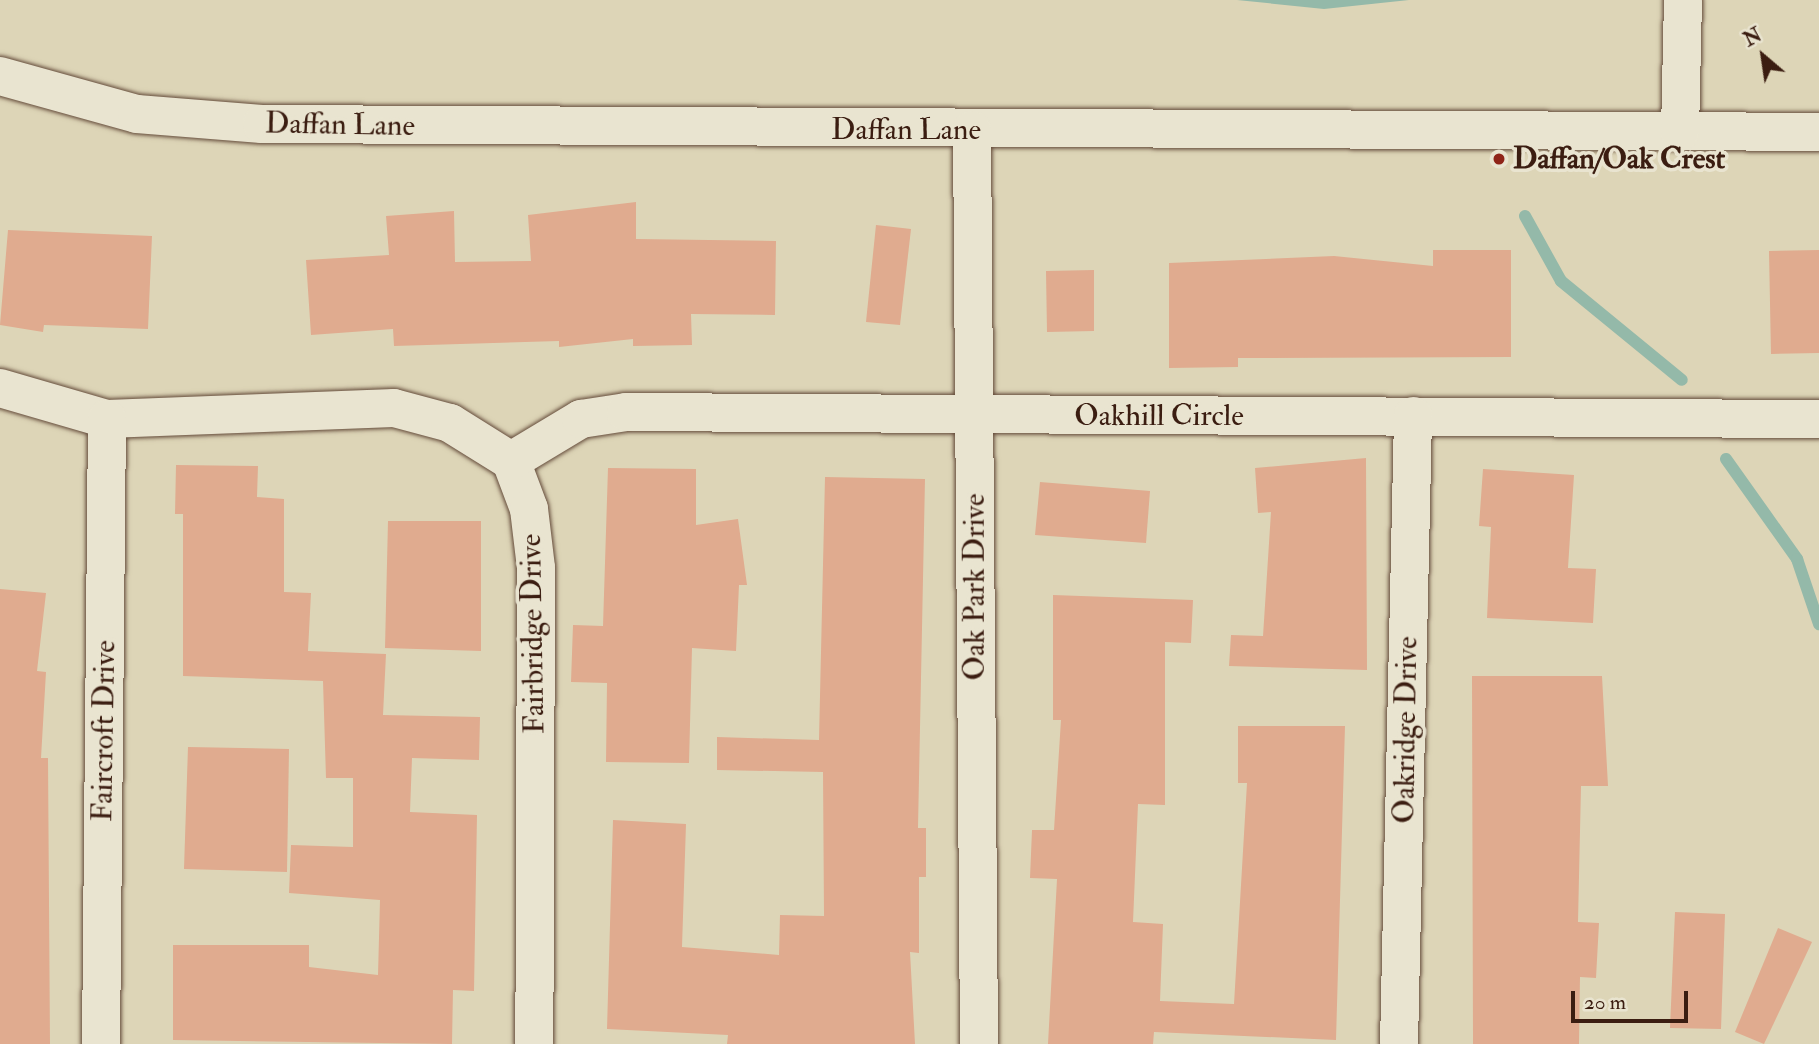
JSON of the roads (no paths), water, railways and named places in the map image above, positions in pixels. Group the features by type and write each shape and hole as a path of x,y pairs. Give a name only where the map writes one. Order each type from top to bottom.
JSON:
{"street":[{"path":"1680,132 1683,0"},
{"name":"Daffan Lane","path":"0,76 137,114 262,124 972,130 1819,132"},
{"name":"Oak Park Drive","path":"972,130 979,1044"},
{"path":"0,388 107,419 394,408 450,423 512,461"},
{"name":"Oakhill Circle","path":"512,461 581,419 626,411 1819,419"},
{"name":"Oakridge Drive","path":"1399,1044 1413,416"},
{"name":"Faircroft Drive","path":"102,1044 107,419"},
{"name":"Fairbridge Drive","path":"512,461 529,509 536,568 534,1044"}],"waterway":[{"path":"1525,216 1561,281 1682,380"},
{"path":"1726,459 1797,559 1819,624"}],"place":[{"name":"Daffan/Oak Crest","path":"1499,159"}]}
